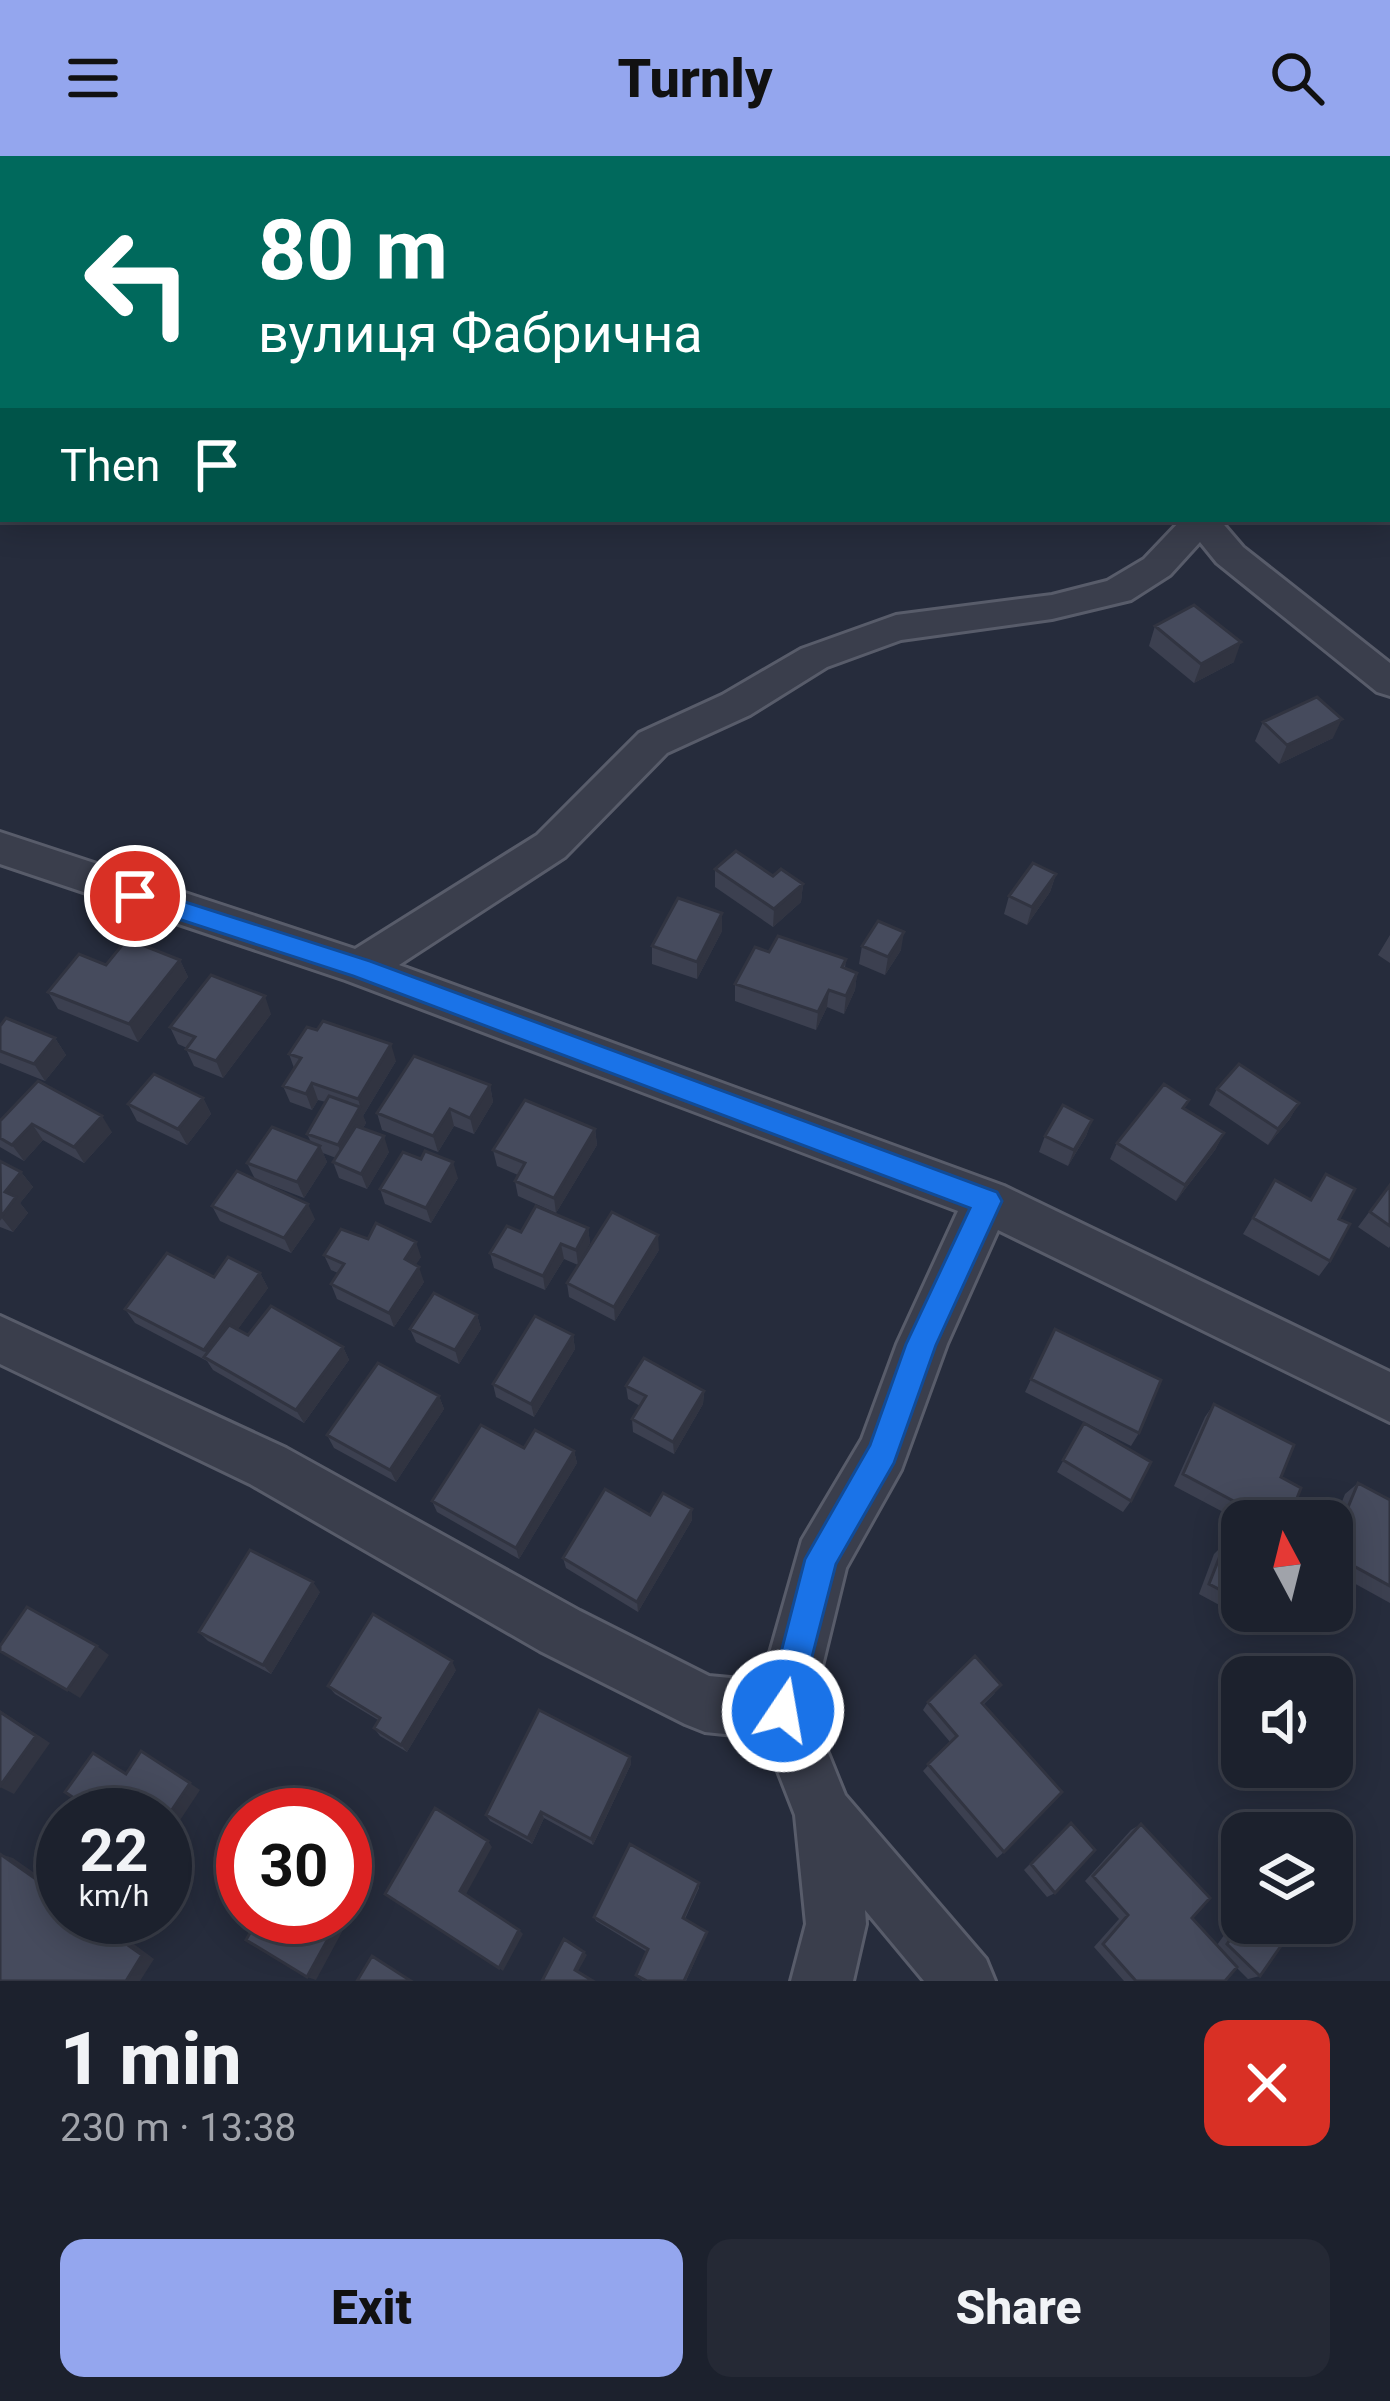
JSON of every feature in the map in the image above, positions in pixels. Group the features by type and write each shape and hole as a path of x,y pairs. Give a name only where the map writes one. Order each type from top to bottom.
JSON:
{"street":[{"path":"360,968 551,846 653,743 736,705 814,658 896,628 1052,608 1118,591 1157,567 1198,522"},
{"path":"1203,522 1230,555 1390,683"},
{"path":"0,848 360,968 987,1201 1390,1398"},
{"path":"822,1981 836,1924 824,1816 783,1711 821,1559 883,1452 922,1344 987,1201"},
{"path":"0,1339 268,1466 560,1630 705,1704 783,1711"},
{"path":"824,1816 964,1981"}],"building":[{"path":"1194,605 1241,642 1201,664 1155,626"},
{"path":"1317,697 1342,719 1287,745 1263,722"},
{"path":"736,851 773,876 781,869 803,884 774,909 715,869"},
{"path":"1033,863 1056,874 1032,907 1009,896"},
{"path":"678,898 722,913 697,962 652,946"},
{"path":"878,921 904,932 888,957 862,946"},
{"path":"778,936 846,959 842,967 857,973 846,996 829,990 818,1012 735,984 755,947 769,952"},
{"path":"127,939 180,960 129,1024 48,992 79,954 106,965"},
{"path":"211,975 265,996 216,1061 186,1049 195,1037 170,1027"},
{"path":"6,1018 55,1038 34,1064 0,1051 0,1026"},
{"path":"323,1021 391,1044 358,1099 312,1083 306,1094 283,1086 301,1058 289,1054 307,1027 317,1030"},
{"path":"414,1056 490,1085 470,1118 450,1109 433,1136 377,1113"},
{"path":"1239,1064 1299,1103 1278,1129 1217,1089"},
{"path":"154,1074 203,1098 178,1129 128,1104"},
{"path":"38,1081 102,1116 74,1147 32,1124 12,1145 0,1138 0,1121"},
{"path":"1164,1084 1189,1100 1183,1108 1224,1133 1185,1185 1117,1143"},
{"path":"329,1096 360,1107 338,1145 307,1134"},
{"path":"525,1100 595,1129 554,1198 515,1181 525,1163 493,1150"},
{"path":"1063,1105 1092,1120 1074,1150 1045,1136"},
{"path":"356,1126 384,1136 361,1174 333,1162"},
{"path":"272,1127 320,1146 297,1182 247,1163"},
{"path":"425,1151 453,1162 426,1208 380,1189 403,1152 421,1159"},
{"path":"0,1161 21,1172 5,1192 16,1197 1,1217"},
{"path":"237,1171 308,1204 284,1238 212,1206"},
{"path":"1326,1174 1355,1189 1339,1219 1350,1224 1330,1261 1253,1218 1275,1180 1311,1200"},
{"path":"1390,1185 1390,1226 1370,1212"},
{"path":"536,1206 588,1228 576,1250 561,1244 543,1276 490,1253 507,1226 521,1232"},
{"path":"612,1212 658,1235 614,1307 567,1283"},
{"path":"376,1223 416,1242 405,1259 419,1267 389,1313 331,1284 344,1264 324,1255 341,1229 368,1239"},
{"path":"167,1253 214,1277 228,1257 260,1273 204,1350 125,1309"},
{"path":"434,1293 477,1315 455,1350 410,1329"},
{"path":"271,1306 343,1347 296,1410 204,1357 229,1325 248,1335"},
{"path":"535,1316 573,1335 531,1404 493,1384"},
{"path":"1055,1329 1161,1380 1139,1433 1031,1379"},
{"path":"644,1358 704,1391 673,1442 632,1419 646,1396 626,1386"},
{"path":"378,1363 439,1396 390,1470 327,1435"},
{"path":"1214,1404 1294,1445 1281,1477 1301,1488 1296,1500 1232,1500 1183,1474"},
{"path":"1084,1423 1151,1462 1131,1501 1063,1460"},
{"path":"481,1425 524,1448 535,1430 574,1451 516,1548 432,1501"},
{"path":"1358,1483 1390,1500 1390,1586 1353,1566 1351,1500"},
{"path":"605,1489 650,1515 663,1493 692,1509 637,1602 563,1558"},
{"path":"250,1550 313,1582 263,1665 199,1632"},
{"path":"1221,1553 1221,1590 1209,1584"},
{"path":"27,1607 97,1646 67,1690 0,1651"},
{"path":"373,1614 452,1661 401,1745 374,1728 380,1718 328,1686"},
{"path":"975,1656 1001,1685 982,1703 1062,1792 1004,1852 928,1764 957,1736 928,1702"},
{"path":"539,1710 630,1757 591,1839 541,1812 528,1838 486,1815"},
{"path":"0,1712 36,1736 0,1786"},
{"path":"141,1751 190,1783 187,1788 68,1788 93,1753 126,1774"},
{"path":"435,1808 488,1841 460,1891 519,1930 499,1968 385,1894"},
{"path":"1071,1823 1095,1850 1055,1893 1031,1864"},
{"path":"1141,1824 1210,1898 1192,1918 1237,1967 1225,1981 1136,1981 1103,1944 1128,1915 1093,1876"},
{"path":"630,1844 699,1883 683,1918 707,1932 684,1981 647,1981 636,1975 648,1949 594,1917"},
{"path":"0,1854 36,1879 36,1944 126,1944 142,1955 126,1981 0,1981"},
{"path":"564,1939 584,1952 575,1970 593,1981 542,1981"},
{"path":"253,1944 325,1944 307,1977"},
{"path":"1227,1944 1282,1944 1260,1976"},
{"path":"372,1956 411,1981 357,1981"}],"route":[{"path":"135,896 360,968 987,1201 922,1344 883,1452 821,1559 783,1711"}]}
